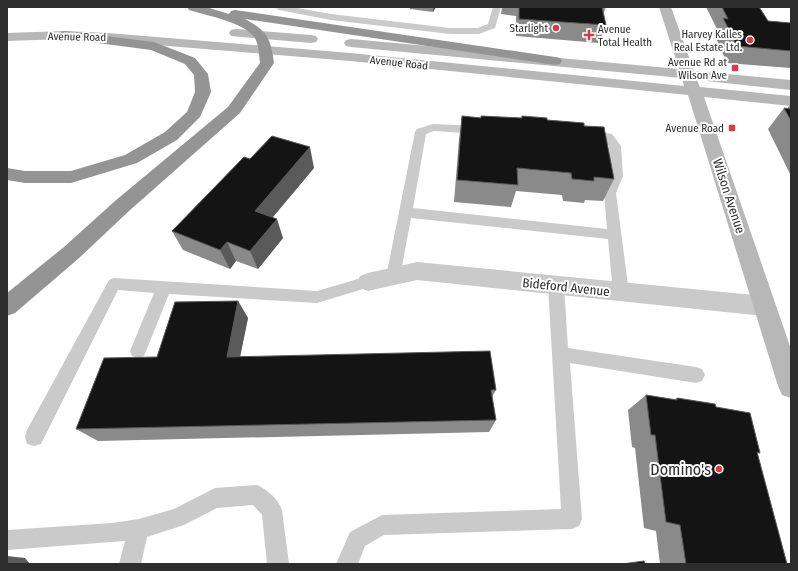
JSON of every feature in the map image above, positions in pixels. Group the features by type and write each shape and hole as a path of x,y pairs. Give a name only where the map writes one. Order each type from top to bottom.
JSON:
{"highway":[{"path":"7,306 71,253 122,206 234,110 267,63 263,43 248,26 238,20 196,8"},
{"path":"196,8 554,61"},
{"path":"7,174 25,177 71,177 131,159 171,136 194,114 203,92 201,74 190,61 154,46 123,41 65,27"}],"main road":[{"name":"Wilson Avenue","path":"664,7 689,74 791,386"},
{"name":"Avenue Road","path":"7,37 31,36 65,27 108,37 263,43 554,61 791,85"},
{"name":"Avenue Road","path":"221,32 263,43 350,57 791,101"}],"street":[{"name":"Bideford Avenue","path":"368,282 417,271 621,293 764,306"}],"lane":[{"path":"279,7 331,17 450,31 479,31 492,26 497,7"},
{"path":"393,277 421,132 433,127 494,131"},
{"path":"575,132 608,137 615,146 617,176 610,193 621,293"},
{"path":"405,212 615,235"},
{"path":"34,437 114,284 317,297 368,282"},
{"path":"347,564 357,539 382,526 572,519 556,286"},
{"path":"138,351 164,287"},
{"path":"560,354 696,375"},
{"path":"7,540 112,533 139,529 177,518 215,498 257,495 272,510 278,564"},
{"path":"130,564 139,529"}],"building":[{"path":"519,7 602,7 606,25 519,19"},
{"path":"722,7 759,7 768,21 791,23 791,51 737,46 723,18 728,19"},
{"path":"784,108 791,109 791,121"},
{"path":"462,116 481,118 481,116 522,118 522,116 584,123 584,126 604,127 614,179 594,177 594,181 572,179 571,173 517,168 518,185 457,180"},
{"path":"272,136 310,147 255,211 277,219 250,251 227,242 220,250 172,231 244,157 250,159"},
{"path":"238,301 227,357 490,351 496,390 491,390 496,420 76,429 104,358 157,357 175,302"},
{"path":"646,395 715,404 716,407 750,413 760,453 757,452 787,564 686,564 680,525 666,522 655,435 651,435"},
{"path":"644,561 645,564 622,564"}],"place":[{"name":"Starlight","path":"556,28"},
{"name":"Avenue Total Health","path":"589,35"},
{"name":"Harvey Kalles Real Estate Ltd.","path":"750,40"},
{"name":"Avenue Rd at Wilson Ave","path":"735,68"},
{"name":"Avenue Road","path":"732,128"},
{"name":"Domino's","path":"719,469"}]}
